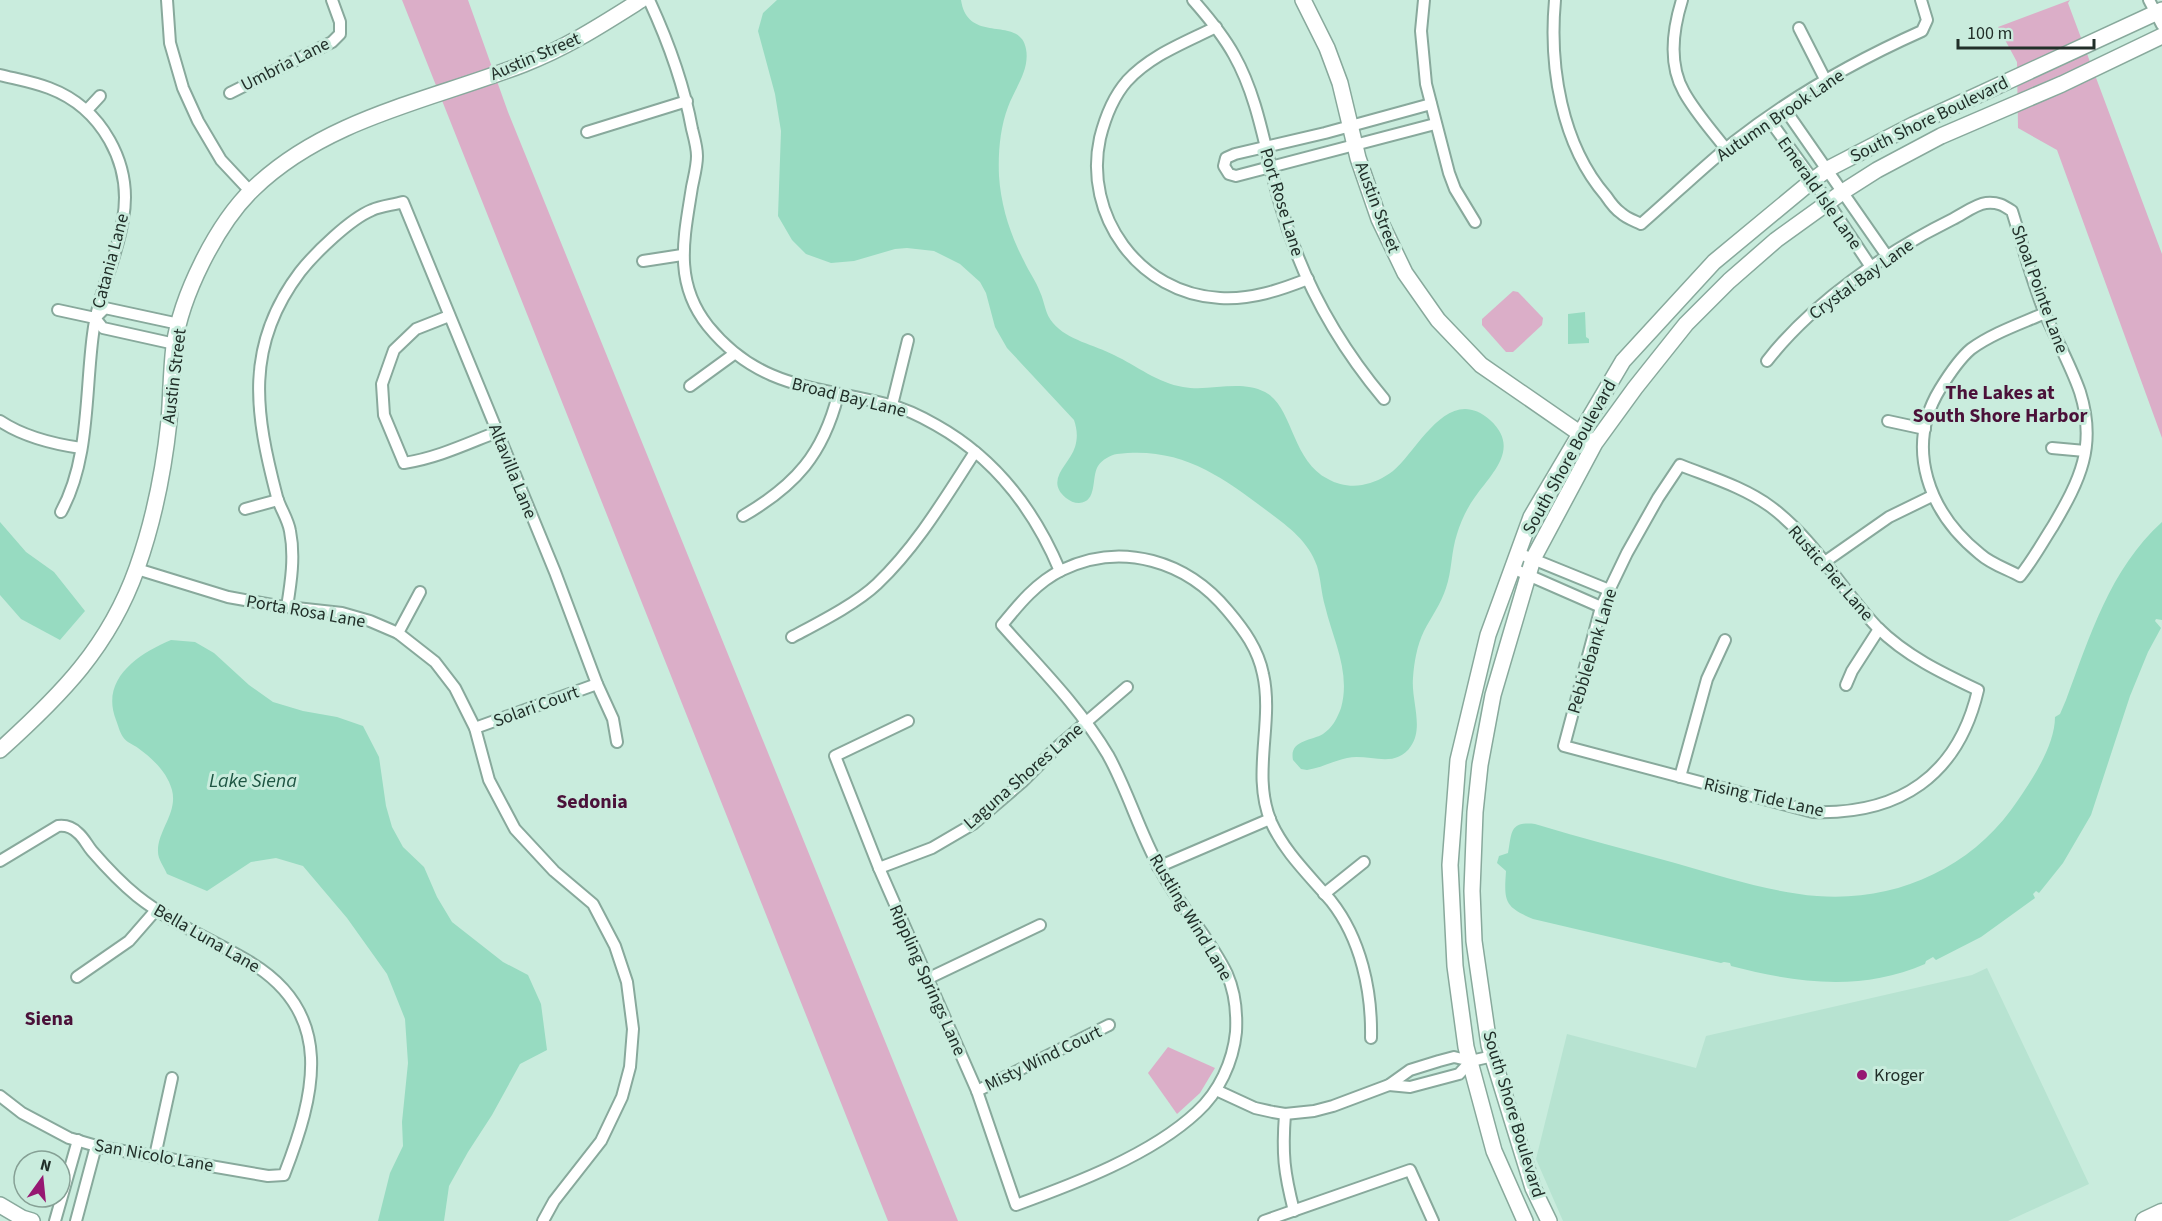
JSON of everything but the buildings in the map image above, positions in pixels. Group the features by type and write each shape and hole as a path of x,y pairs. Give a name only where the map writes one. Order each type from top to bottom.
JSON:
{"main road":[{"path":"2145,1221 2162,1213"}],"street":[{"path":"167,0 170,43 183,88 198,121 221,159 250,191"},
{"name":"Umbria Lane","path":"230,93 332,42 340,34 340,22 332,0"},
{"name":"Austin Street","path":"0,750 44,710 92,657 117,615 137,568 147,536 168,423 179,324 202,261 250,191 307,148 339,131 558,50 641,0"},
{"name":"Broad Bay Lane","path":"649,0 661,24 687,100 697,155 682,255 691,300 708,325 734,354 776,378 808,388 892,405 918,415 950,433 1000,474 1018,495 1037,523 1060,571"},
{"name":"Port Rose Lane","path":"1193,0 1216,27 1235,56 1248,84 1291,239 1308,279 1340,341 1384,399"},
{"name":"Austin Street","path":"1303,0 1313,16 1337,74 1355,144 1379,219 1405,273 1438,320 1481,365 1595,443"},
{"path":"1424,0 1422,53 1431,104 1455,189 1475,222"},
{"name":"Autumn Brook Lane","path":"1555,0 1552,26 1558,93 1576,149 1586,171 1613,205 1621,214 1641,224 1726,149 1768,118 1876,52 1922,31 1927,20 1921,0"},
{"path":"1682,0 1674,33 1674,62 1683,91 1726,149"},
{"name":"South Shore Boulevard","path":"1525,1221 1494,1151 1466,1047 1455,966 1450,865 1457,770 1488,635 1531,517 1623,361 1714,262 1813,180 1828,169 1923,120 2157,12"},
{"path":"1216,27 1166,51 1147,63 1117,95 1108,112 1098,148 1097,179 1103,207 1114,232 1132,258 1149,273 1182,290 1218,298 1232,298 1266,294 1308,279"},
{"path":"1799,28 1826,81"},
{"name":"South Shore Boulevard","path":"1549,1221 1533,1188 1492,1056 1474,941 1472,891 1475,812 1480,765 1493,695 1533,559 1595,443 1635,388 1686,324 1729,281 1776,240 1876,170 1941,136 2081,75 2162,36"},
{"name":"Catania Lane","path":"0,75 49,88 69,98 96,118 120,162 126,193 120,234 99,297 95,318 76,478 61,512"},
{"path":"87,110 99,96"},
{"path":"587,132 687,100"},
{"path":"1431,104 1230,155 1224,162 1224,166 1228,174 1236,176 1436,124"},
{"name":"Emerald Isle Lane","path":"1784,108 1844,191 1887,256"},
{"name":"Emerald Isle Lane","path":"1768,118 1871,267"},
{"name":"Altavilla Lane","path":"278,500 262,433 258,400 265,338 291,285 309,260 329,241 371,210 403,202 555,572 597,684 613,719 617,742"},
{"name":"Crystal Bay Lane","path":"1767,361 1786,337 1808,317 1887,256 1984,203 2001,203"},
{"name":"Shoal Pointe Lane","path":"1932,496 1958,535 1981,556 2020,576 2031,562 2074,490 2081,471 2086,435 2085,413 2079,390 2045,314 2012,211 2001,203"},
{"path":"643,261 682,255"},
{"path":"95,318 105,308 179,324"},
{"path":"58,310 95,318 103,328 175,345"},
{"path":"1826,561 1888,517 1932,496 1923,449 1931,403 1969,350 2000,331 2045,314"},
{"path":"448,316 416,329 394,351 382,384 384,415 404,463 435,456 497,432"},
{"path":"892,405 909,340"},
{"path":"690,386 734,354"},
{"path":"743,516 787,486 806,465 820,446 831,422 838,394"},
{"path":"0,421 31,436 81,448"},
{"path":"1888,421 1925,429"},
{"path":"2052,448 2085,451"},
{"path":"792,637 828,618 876,585 905,554 929,523 975,452"},
{"name":"Rustic Pier Lane","path":"1680,465 1734,486 1770,507 1802,535 1826,561 1849,595 1879,629 1926,665 1978,690"},
{"name":"Pebblebank Lane","path":"1564,746 1602,607 1609,590 1658,498 1680,465"},
{"path":"245,509 278,500 290,528 291,584 287,607"},
{"path":"1518,553 1609,590"},
{"path":"1060,571 1096,558 1144,559 1164,564 1198,581 1223,604 1252,642 1264,675 1266,712 1262,781 1270,819 1287,849 1342,919 1359,954 1371,1017 1371,1038"},
{"name":"Porta Rosa Lane","path":"137,568 228,597 342,613 370,621 398,633 435,662 455,688 475,728 489,780 515,830 554,871 593,904 615,946 627,982 632,1014 630,1067 622,1097 601,1141 554,1201 543,1221"},
{"path":"1512,568 1602,607"},
{"name":"Rustling Wind Lane","path":"1016,1205 1078,1182 1148,1146 1175,1130 1198,1112 1216,1090 1230,1061 1237,1022 1232,986 1227,974 1158,867 1121,781 1086,722 1068,698 1002,625 1020,602 1038,585 1060,571"},
{"path":"398,633 420,592"},
{"path":"1846,685 1852,671 1879,629"},
{"path":"1680,777 1707,679 1725,640"},
{"name":"Solari Court","path":"475,728 597,684"},
{"name":"Laguna Shores Lane","path":"879,868 932,848 973,824 1127,687"},
{"name":"Rising Tide Lane","path":"1564,746 1813,812 1839,813 1881,805 1914,790 1934,773 1951,753 1966,729 1978,690"},
{"name":"Rippling Springs Lane","path":"908,721 835,756 879,868 977,1091 1016,1205"},
{"path":"1158,867 1270,819"},
{"name":"Bella Luna Lane","path":"0,861 58,826 68,825 78,832 92,851 136,895 171,920 248,961 265,972 280,987 294,1005 305,1027 311,1049 312,1071 306,1113 284,1175"},
{"path":"1324,894 1364,862"},
{"path":"77,977 129,941 156,910"},
{"path":"927,979 1040,925"},
{"name":"Misty Wind Court","path":"977,1091 1109,1025"},
{"path":"1216,1090 1255,1108 1286,1114 1314,1111 1389,1085 1410,1070 1439,1061 1454,1057 1471,1061 1492,1056"},
{"path":"1389,1085 1410,1087 1459,1074 1471,1061"},
{"path":"155,1156 172,1078"},
{"name":"San Nicolo Lane","path":"0,1096 44,1126 96,1146 268,1176 284,1175"},
{"path":"1286,1114 1282,1148 1294,1211"},
{"path":"72,1162 78,1140"},
{"path":"76,1221 96,1146"},
{"path":"1264,1221 1410,1170 1433,1221"},
{"path":"72,1186 85,1189"},
{"path":"0,1205 32,1221"}],"shaded area":[{"path":"402,0 468,0 508,112 958,1221 888,1221"},
{"path":"2070,0 2068,3 2162,254 2162,438 2057,150 2018,128 2017,62 1998,27"},
{"path":"1513,291 1518,292 1543,318 1542,325 1513,352 1506,352 1482,325 1482,319"},
{"path":"1987,968 2089,1184 2008,1221 1563,1221 1536,1159 1567,1034 1696,1068 1706,1036 1972,975"},
{"path":"1168,1047 1215,1068 1200,1093 1177,1114 1148,1073"}],"water":[{"path":"777,0 961,0 966,14 973,22 1014,33 1022,39 1026,49 1026,64 1003,123 999,158 1000,187 1010,230 1038,288 1048,316 1066,334 1174,385 1193,388 1245,386 1265,392 1281,409 1306,459 1328,479 1349,486 1374,482 1386,476 1403,461 1435,423 1461,409 1475,411 1490,420 1499,430 1503,440 1500,460 1462,519 1455,541 1446,588 1418,648 1413,686 1417,730 1415,739 1405,753 1390,759 1347,758 1307,770 1301,769 1293,760 1294,748 1302,742 1323,734 1334,723 1341,708 1344,682 1340,656 1324,601 1317,566 1308,549 1289,528 1249,497 1215,475 1198,466 1160,454 1117,454 1109,457 1098,466 1092,494 1089,498 1079,503 1069,500 1057,485 1060,472 1076,443 1077,433 1074,420 1007,348 995,327 986,293 980,282 960,264 934,251 895,249 854,261 831,263 806,254 792,240 778,216 781,131 775,94 758,31 763,13"},
{"path":"1585,312 1586,337 1589,343 1568,344 1568,314"},
{"path":"0,522 26,552 54,572 85,611 60,640 21,619 0,595"},
{"path":"2162,522 2162,620 2156,619 2155,621 2161,628 2148,652 2130,696 2091,815 2063,863 2039,893 2036,891 2033,894 2035,898 1981,937 1936,960 1933,957 1925,964 1901,973 1877,979 1828,982 1755,972 1731,966 1730,963 1721,963 1533,919 1516,911 1508,902 1505,889 1506,871 1497,863 1499,856 1508,853 1511,834 1520,824 1535,824 1745,883 1817,896 1845,897 1873,894 1899,888 1950,866 1993,831 2011,810 2033,777 2051,741 2055,717 2060,714 2093,628 2115,582 2128,561"},
{"name":"Lake Siena","path":"171,640 195,642 214,653 249,685 273,702 303,711 337,717 363,726 379,757 386,806 392,827 403,847 424,867 437,897 452,922 503,962 528,975 541,1004 547,1050 520,1064 449,1186 444,1221 378,1221 390,1173 403,1146 402,1122 408,1063 405,1019 387,974 347,918 303,866 276,858 251,862 207,891 167,874 161,863 158,855 159,844 172,806 172,790 159,766 123,737 112,705 113,692 125,670 146,653"}],"place":[{"name":"Kroger","path":"1862,1075"}],"district":[{"name":"The Lakes at South Shore Harbor","path":"2000,404"},
{"name":"Sedonia","path":"592,801"},
{"name":"Siena","path":"49,1018"}]}
